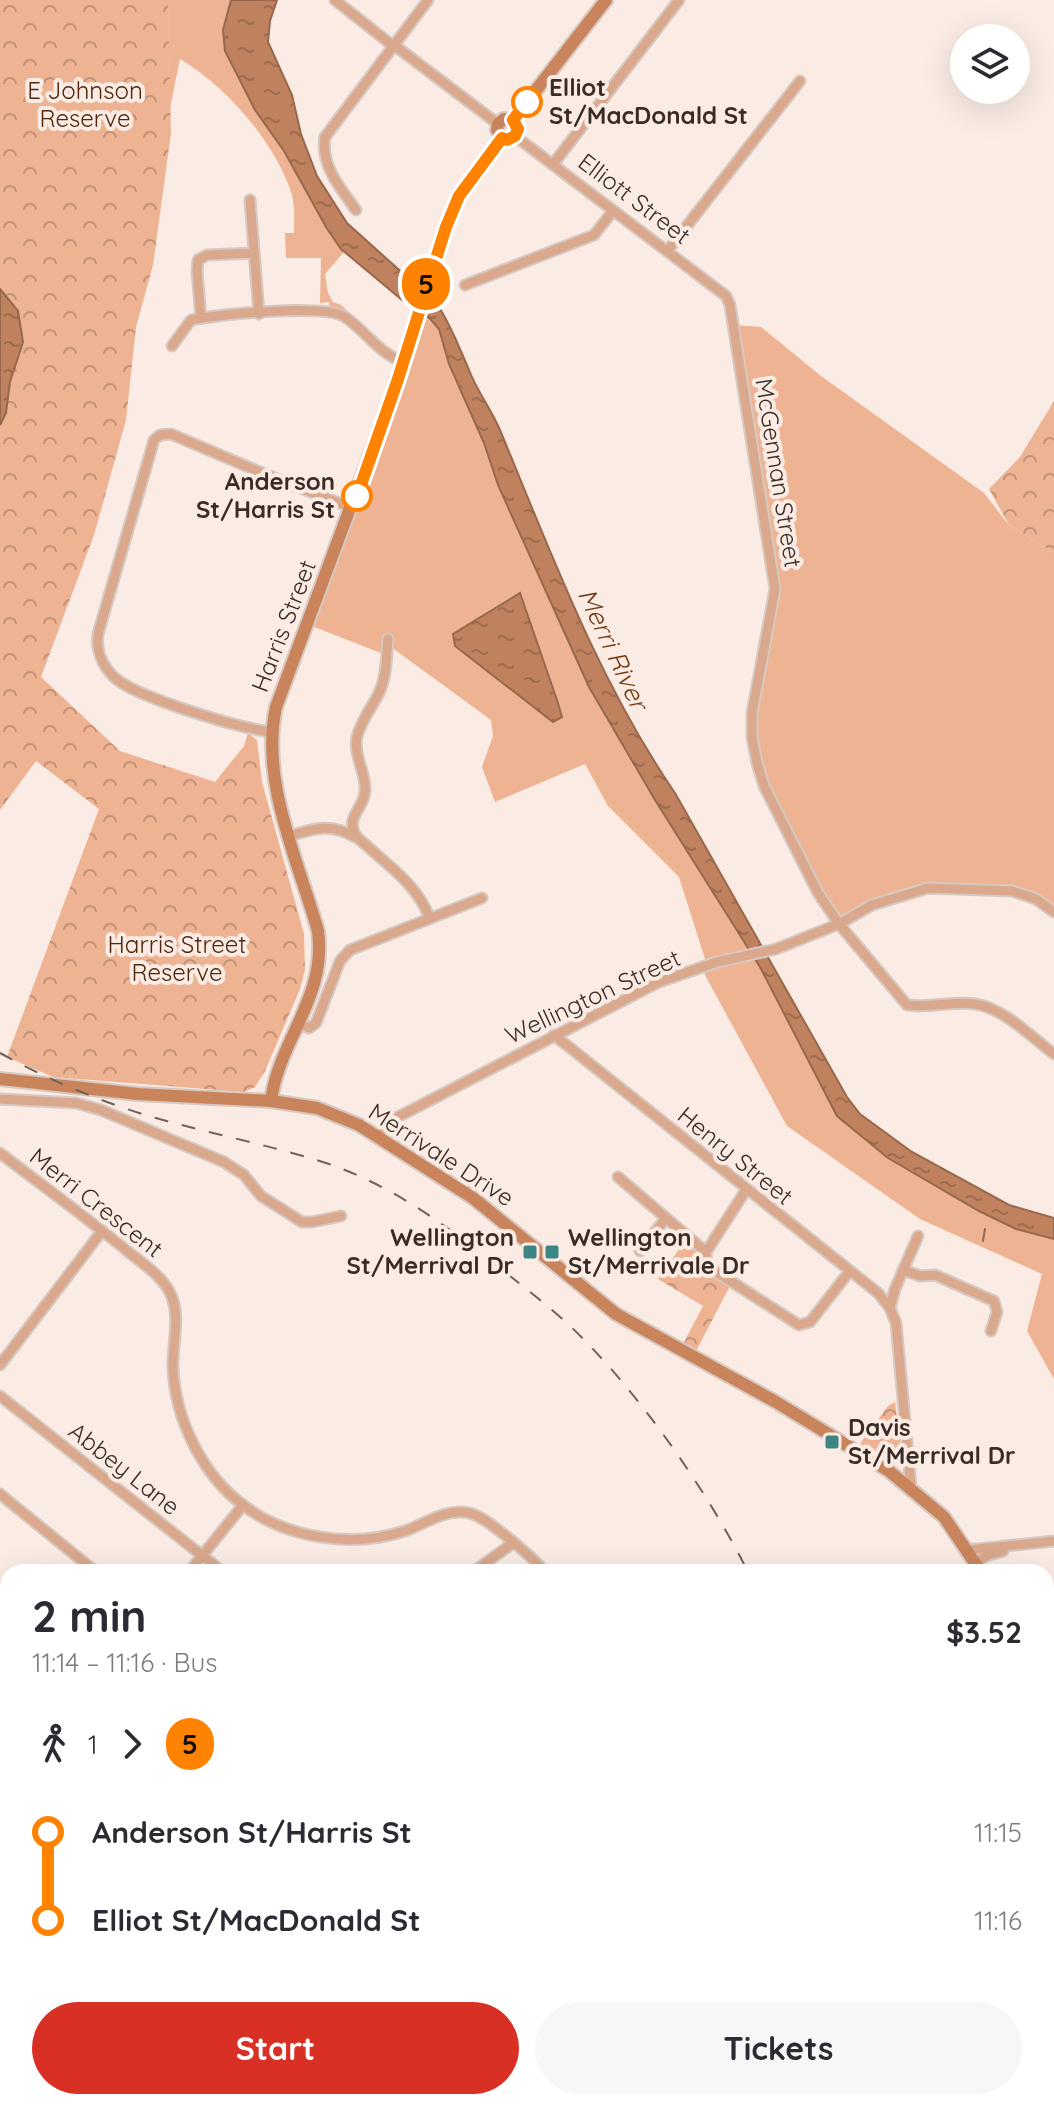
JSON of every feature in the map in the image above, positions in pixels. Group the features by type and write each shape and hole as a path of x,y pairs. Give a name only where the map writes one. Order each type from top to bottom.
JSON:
{"street":[{"path":"335,0 498,124"},
{"path":"356,210 334,179 326,159 324,141 428,0"},
{"path":"513,120 606,0"},
{"path":"554,163 679,0"},
{"path":"668,250 800,81"},
{"path":"504,119 513,120 518,129 515,136 507,140 502,138 497,130 498,124 504,119"},
{"name":"Elliott Street","path":"515,136 726,296"},
{"name":"Harris Street","path":"271,1101 280,1066 300,1024 317,976 320,943 274,775 271,732 280,696 352,508 459,196 502,138"},
{"path":"250,200 259,314"},
{"path":"465,285 594,235 613,211"},
{"path":"201,318 198,260 207,255 254,253"},
{"name":"McGennan Street","path":"726,296 732,311 775,589 752,713 752,737 764,786 818,893 839,924 907,1005 973,1004 989,1007 1054,1054"},
{"path":"172,346 191,320 324,310 345,317 382,352 403,362"},
{"path":"271,732 236,725 143,693 124,684 108,670 99,653 98,634 154,440 160,435 171,434 352,508"},
{"path":"290,836 341,823 355,813 363,801 365,789 357,737 382,684 388,639"},
{"path":"355,813 352,828 362,842 412,888 423,902 429,917"},
{"path":"316,828 338,830 362,842"},
{"name":"Wellington Street","path":"378,1136 396,1118 659,982 717,962 776,949 839,924 872,905 928,888 1012,891 1036,899 1054,912"},
{"path":"300,1024 309,1028 316,1023 340,961 347,952 482,898"},
{"name":"Henry Street","path":"554,1035 878,1293 890,1308"},
{"name":"Merrivale Drive","path":"0,1079 138,1094 271,1101 328,1112 378,1136 473,1198 616,1314 776,1402 911,1487 944,1517 976,1564"},
{"path":"0,1099 60,1101 101,1110 224,1162 244,1175 261,1196 302,1222 341,1216"},
{"name":"Merri Crescent","path":"0,1153 163,1281 176,1312 173,1368 181,1414 207,1465 243,1505 298,1531 342,1539 391,1535 445,1515 468,1513 513,1543 536,1564"},
{"path":"618,1177 706,1252"},
{"path":"746,1190 706,1252 707,1266 799,1325 810,1322 849,1272"},
{"path":"640,1251 666,1218"},
{"path":"0,1365 102,1231"},
{"path":"911,1487 896,1323 890,1308 918,1236"},
{"path":"903,1270 920,1276 935,1275 994,1301 997,1312 991,1331"},
{"name":"Abbey Lane","path":"0,1396 212,1564"},
{"path":"0,1494 85,1564"},
{"path":"196,1564 243,1505"},
{"path":"968,1550 1054,1541"},
{"path":"484,1564 513,1543"},
{"path":"980,1564 986,1556 1021,1546"}],"green space":[{"path":"0,0 168,0 171,133 153,265 136,327 126,420 94,535 41,677 120,751 215,782 244,746 248,733 257,740 262,782 304,934 305,970 265,1071 255,1087 244,1092 53,1077 7,1057 99,809 36,761 0,810"},
{"path":"168,0 231,0 223,30 225,51 255,110 284,151 326,227 344,252 325,274 333,302 341,305 403,362 418,311 439,329 449,364 484,443 498,485 604,713 760,967 837,1116 888,1158 979,1211 1016,1229 1054,1239 1054,1379 1027,1331 1042,1274 920,1219 787,1126 706,977 702,967 707,965 679,877 608,806 585,764 495,802 482,767 493,736 491,720 391,647 386,655 309,625 410,366 399,361 379,348 330,311 329,302 320,303 321,258 286,258 285,233 294,233 292,195 262,136 231,100 215,84 180,59 170,108"},
{"path":"734,325 761,327 821,376 984,493 1009,525 1054,553 1054,912 1012,891 928,888 872,905 839,924 764,786 752,737 775,589"},
{"path":"1054,401 1054,553 1009,525 989,489 1020,457"},
{"path":"688,1237 706,1252 708,1266 732,1282 693,1357 680,1350 703,1306 658,1279"},
{"path":"895,1402 902,1456 901,1461 892,1465 859,1445 888,1406"}],"water":[{"path":"231,0 277,0 270,21 268,42 292,95 301,134 317,176 347,223 437,304 442,312 500,430 578,616 623,707 847,1097 860,1114 912,1152 1009,1205 1054,1218 1054,1239 1016,1229 979,1211 888,1158 837,1116 760,967 655,800 589,687 498,485 484,443 449,364 439,329 341,249 284,151 255,110 225,51 223,30"},
{"path":"0,289 18,311 23,342 10,382 6,413 0,425"},
{"path":"520,593 562,717 553,722 455,646 453,634"}],"waterway":[{"path":"983,1241 985,1229"}],"railway":[{"path":"0,1053 116,1105 332,1165 374,1183 432,1217 557,1314 593,1349 667,1440 712,1507 744,1564"}],"bus line":[{"name":"5","path":"357,496 436,256 459,196 502,138 507,140 515,136 518,129 513,120 527,102"}],"place":[{"name":"Elliot St/MacDonald St","path":"527,102"},
{"name":"Anderson St/Harris St","path":"357,496"},
{"name":"Wellington St/Merrival Dr","path":"530,1252"},
{"name":"Wellington St/Merrivale Dr","path":"552,1252"},
{"name":"Davis St/Merrival Dr","path":"832,1442"}],"park label":[{"name":"E Johnson Reserve","path":"85,105"},
{"name":"Harris Street Reserve","path":"177,959"}],"water label":[{"name":"Merri River","path":"613,649"}]}
